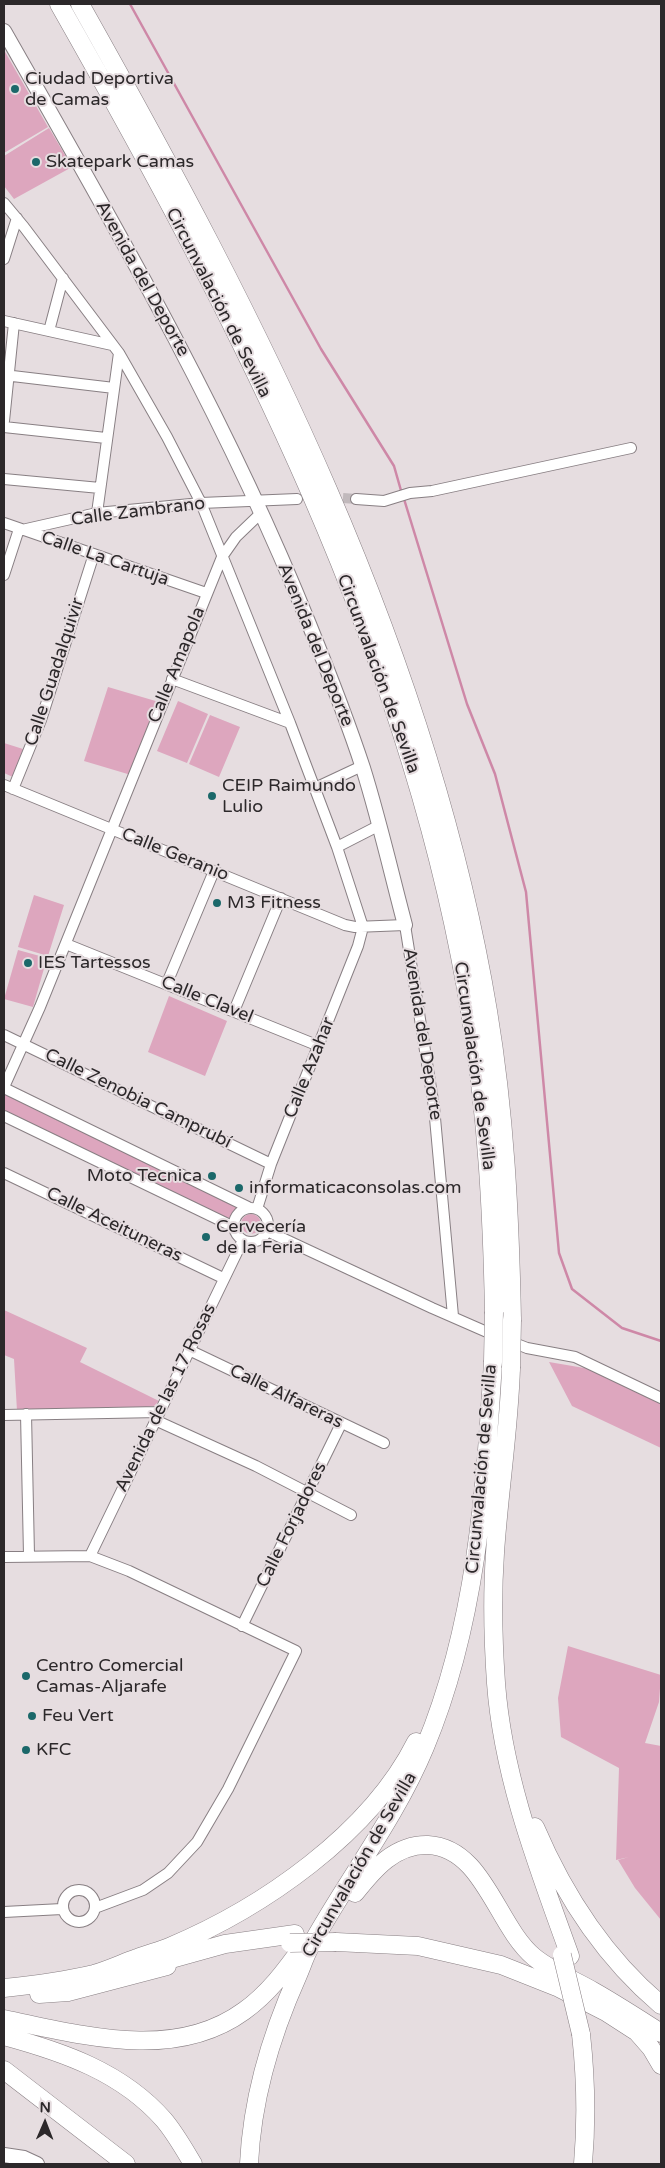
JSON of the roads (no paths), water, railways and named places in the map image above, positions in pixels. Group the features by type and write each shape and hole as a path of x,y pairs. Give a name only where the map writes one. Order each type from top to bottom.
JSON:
{"highway":[{"name":"Circunvalación de Sevilla","path":"59,4 200,261 264,391 347,582 399,722 446,893 471,1019 486,1148 494,1312 493,1362 484,1487 469,1599 458,1650 441,1706 425,1748 400,1800 309,1949 285,2003 262,2074 254,2111 250,2164"},
{"name":"Circunvalación de Sevilla","path":"80,4 211,242 296,417 364,575 420,730 463,886 488,1011 500,1091 507,1178 512,1320 511,1368 495,1553 494,1639 500,1718 512,1786 566,1955 593,2077 594,2106 591,2164"},
{"path":"495,1553 488,1591 487,1616 488,1673 494,1732 516,1825 566,1955"},
{"path":"4,1988 29,1986 95,1973 168,1947 246,1908 315,1862 378,1802 409,1756 433,1702 469,1599"},
{"path":"494,1639 518,1777 531,1816 552,1865 572,1902 618,1963 661,2005"},
{"path":"299,1974 354,1895 369,1876 386,1860 406,1848 424,1845 442,1847 461,1857 476,1871 511,1931 536,1958 661,2033"},
{"path":"4,2018 83,2034 122,2039 162,2040 203,2033 245,2011 271,1987 355,1875"},
{"path":"24,1995 106,1978 222,1945 292,1938 402,1936 434,1941 496,1957 566,1985 661,2033"},
{"path":"338,1937 418,1946 502,1965 559,1988 606,2012 637,2032 651,2048 661,2065"},
{"path":"4,1996 68,1992 231,1950 292,1938"},
{"path":"4,1988 45,1988 106,1978"},
{"path":"583,2164 587,2121 584,2034"},
{"path":"4,2036 79,2060 111,2076 130,2089 164,2119 193,2164"},
{"path":"4,2070 126,2164"},
{"path":"262,2074 260,2144 262,2164"},
{"path":"4,2082 36,2105 108,2164"}],"street":[{"name":"Avenida del Deporte","path":"4,31 140,272 212,407 262,513 319,650 362,766 380,825 405,925 434,1107 453,1316"},
{"path":"4,203 63,278 115,349 167,437 200,503 315,788 337,847 362,927"},
{"path":"4,259 17,218"},
{"path":"49,331 63,278"},
{"path":"4,421 9,322 115,349"},
{"path":"97,513 114,388 115,349"},
{"path":"6,375 114,388"},
{"path":"4,427 106,438"},
{"path":"356,499 384,501 410,493 631,448"},
{"path":"4,479 100,488"},
{"name":"Calle Zambrano","path":"21,529 97,513 200,503 297,499"},
{"name":"Calle Amapola","path":"4,1088 66,944 222,556 236,537 262,513"},
{"name":"Calle La Cartuja","path":"4,523 206,593"},
{"path":"45,538 43,529 47,524"},
{"path":"4,575 21,529"},
{"name":"Calle Guadalquivir","path":"8,787 41,720 94,554"},
{"path":"172,679 290,723"},
{"path":"315,788 362,766"},
{"name":"Calle Geranio","path":"8,787 345,925 362,927 405,925"},
{"path":"337,847 380,825"},
{"path":"167,983 214,871"},
{"path":"234,1011 281,898"},
{"name":"Calle Azahar","path":"253,1208 320,1046 358,946 362,927"},
{"name":"Calle Clavel","path":"66,944 320,1046"},
{"name":"Calle Zenobia Camprubí","path":"4,1035 271,1164"},
{"path":"4,1088 253,1208 265,1215 268,1220 268,1231 260,1240 255,1242 243,1240 236,1233 234,1227 237,1215 253,1208"},
{"path":"4,1116 234,1227"},
{"name":"Calle Aceituneras","path":"4,1173 223,1278"},
{"path":"268,1231 453,1316 477,1329 527,1348 574,1357 661,1398"},
{"name":"Avenida de las 17 Rosas","path":"90,1556 243,1240"},
{"name":"Calle Alfareras","path":"189,1350 384,1443"},
{"path":"26,1414 30,1555"},
{"path":"4,1415 157,1416 352,1515"},
{"name":"Calle Forjadores","path":"242,1626 341,1424"},
{"path":"4,1557 30,1555 90,1556 129,1571 296,1651 228,1789 197,1842 168,1873 143,1890 95,1908"},
{"path":"76,1890 90,1894 95,1908 91,1917 82,1923 72,1922 62,1909 62,1904 67,1895 76,1890"},
{"path":"4,1912 62,1909"},
{"path":"4,2156 24,2158 37,2164"}],"waterway":[{"path":"130,4 321,349 394,466 402,494"},
{"path":"404,499 467,704 495,774 526,892 559,1253 572,1289 622,1328 661,1341"}],"tunnel":[{"path":"328,497 356,499"}],"place":[{"name":"Ciudad Deportiva de Camas","path":"15,89"},
{"name":"Skatepark Camas","path":"36,162"},
{"name":"CEIP Raimundo Lulio","path":"212,796"},
{"name":"M3 Fitness","path":"217,903"},
{"name":"IES Tartessos","path":"28,963"},
{"name":"Moto Tecnica","path":"212,1176"},
{"name":"informaticaconsolas.com","path":"239,1188"},
{"name":"Cervecería de la Feria","path":"206,1237"},
{"name":"Centro Comercial Camas-Aljarafe","path":"26,1676"},
{"name":"Feu Vert","path":"32,1716"},
{"name":"KFC","path":"26,1750"}]}
